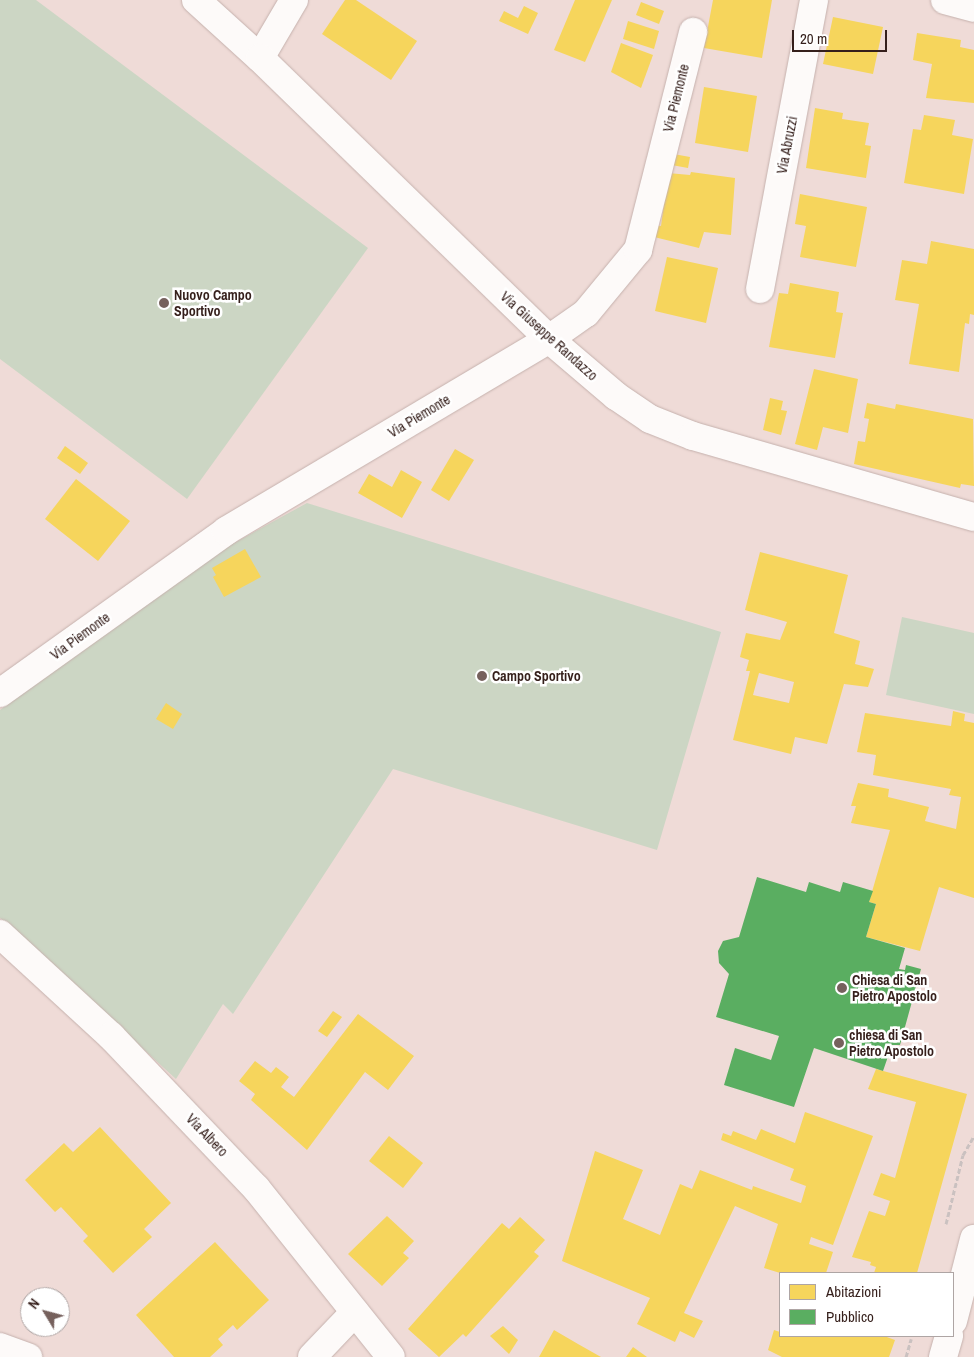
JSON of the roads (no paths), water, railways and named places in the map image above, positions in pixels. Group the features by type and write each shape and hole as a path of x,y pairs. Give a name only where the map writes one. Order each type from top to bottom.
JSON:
{"street":[{"name":"Via Giuseppe Randazzo","path":"196,0 260,58 549,339 616,396 667,426 692,436 974,517"},
{"path":"260,58 294,0"},
{"name":"Via Abruzzi","path":"760,289 814,0"},
{"path":"945,0 974,8"},
{"name":"Via Piemonte","path":"0,693 226,531 549,339 586,313 638,250 692,32"},
{"name":"Via Albero","path":"0,934 111,1036 214,1142 256,1188 391,1357"},
{"path":"954,1318 974,1238"},
{"path":"312,1357 355,1312"},
{"path":"943,1357 949,1337"},
{"path":"0,1347 28,1357"}],"place":[{"name":"Nuovo Campo Sportivo","path":"164,303"},
{"name":"Campo Sportivo","path":"482,676"},
{"name":"Chiesa di San Pietro Apostolo","path":"842,988"},
{"name":"chiesa di San Pietro Apostolo","path":"839,1043"}]}
